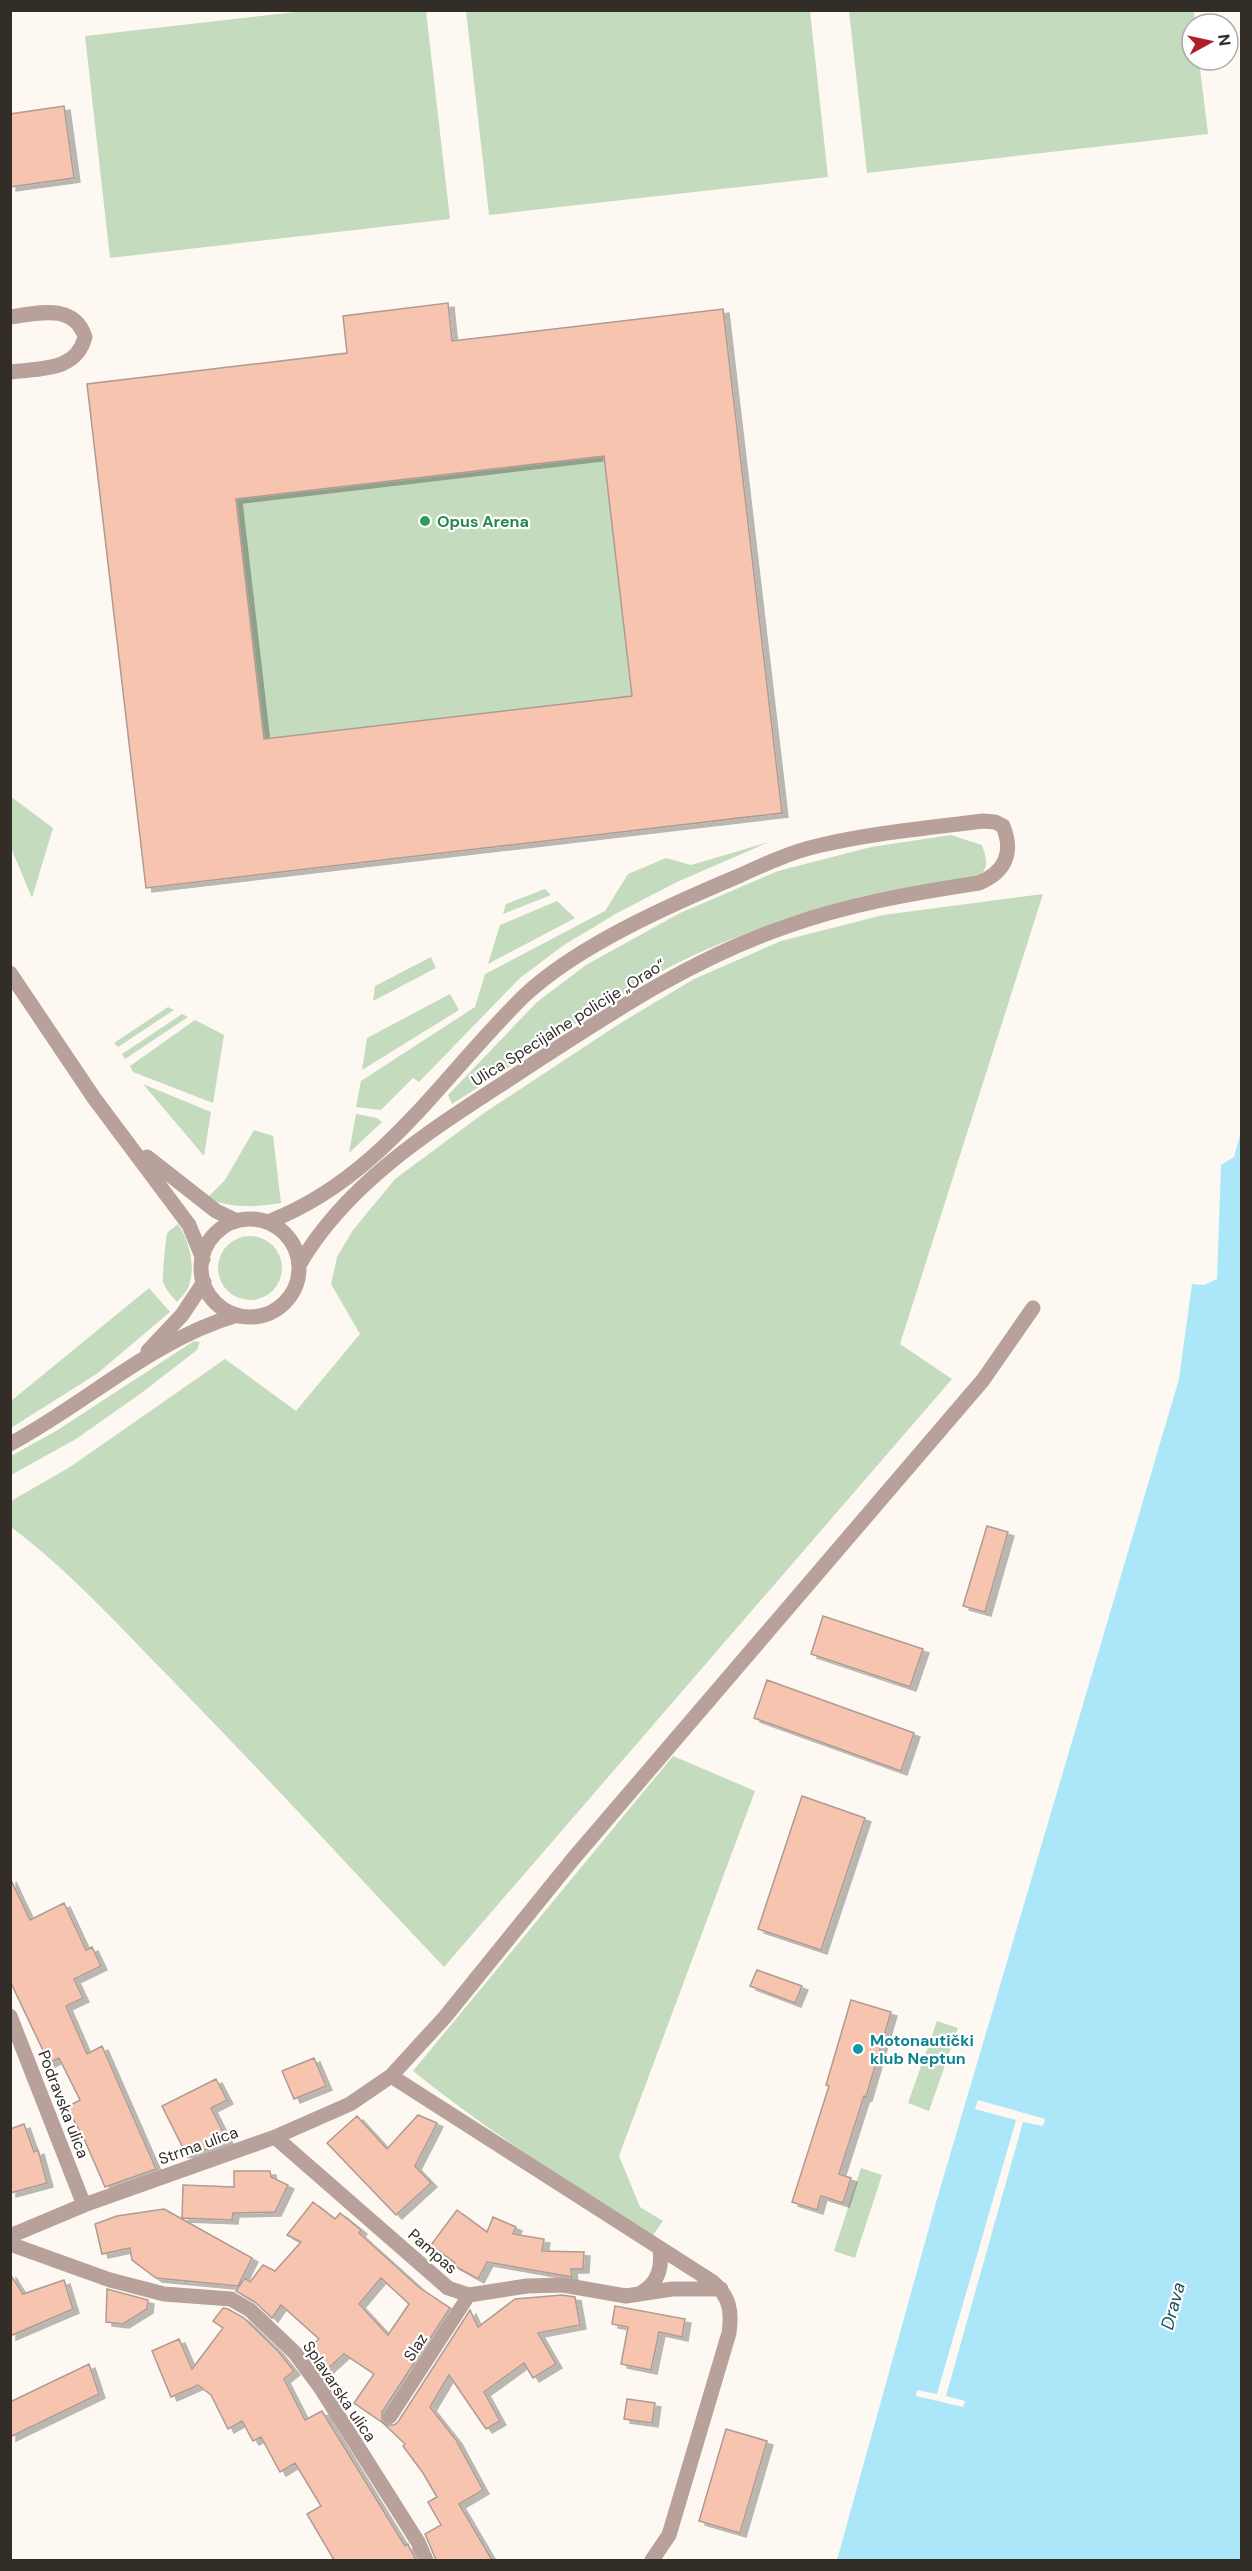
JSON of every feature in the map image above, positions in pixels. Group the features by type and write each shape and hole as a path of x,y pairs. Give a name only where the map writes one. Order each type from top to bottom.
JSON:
{"street":[{"path":"10,317 56,312 70,315 81,326 85,337 77,356 61,365 10,372"},
{"name":"Ulica Specijalne policije „Orao“","path":"268,1222 308,1206 328,1193 390,1140 421,1111 507,1014 566,962 645,919 720,884 815,846 983,821 995,822 1003,826 1007,836 1008,851 1002,868 992,878 979,884 892,897 838,909 784,927 733,946 665,981 609,1014 413,1143 327,1221 298,1265"},
{"path":"10,973 59,1048 189,1226 203,1259 204,1282 211,1296 222,1308 237,1315"},
{"path":"130,1144 216,1211 237,1221"},
{"path":"10,1444 80,1403 140,1360 215,1321 237,1315 257,1316 277,1309 288,1299 296,1286 298,1265 292,1242 282,1230 268,1222 253,1219 237,1221 223,1227 211,1238 203,1259"},
{"path":"140,1360 182,1315 204,1282"},
{"name":"Strma ulica","path":"10,2236 84,2205 275,2137 350,2104 391,2076 445,2018 573,1860 983,1380 1033,1308"},
{"name":"Podravska ulica","path":"10,2016 84,2205"},
{"path":"391,2076 721,2289 730,2305 729,2333 669,2535 652,2560"},
{"name":"Pampas","path":"275,2137 448,2289 469,2295"},
{"name":"Splavarska ulica","path":"10,2244 110,2280 164,2294 231,2299 250,2310 295,2353 320,2387 418,2542 426,2560"},
{"path":"639,2295 651,2287 657,2278 660,2268 660,2248"},
{"path":"469,2295 527,2286 563,2285 611,2295 639,2295 672,2289 721,2289"},
{"name":"Slaz","path":"390,2417 469,2295"}],"green space":[{"path":"312,10 426,11 450,219 110,258 85,36"},
{"path":"466,11 810,11 828,177 489,215"},
{"path":"849,11 1194,11 1180,12 1180,72 1200,72 1208,134 867,173"},
{"name":"Opus Arena","path":"723,309 781,813 146,888 87,384"},
{"path":"10,796 53,828 32,898 11,848"},
{"path":"951,835 982,845 986,864 984,871 975,878 914,886 844,901 769,925 705,950 664,970 610,1002 452,1104 448,1095 537,1002 586,965 680,913 778,871 871,847"},
{"path":"769,842 677,882 619,912 564,945 520,978 419,1082 413,1078 381,1110 356,1107 361,1081 475,1007 485,974 605,911 628,874 666,858 691,865"},
{"path":"545,889 551,895 503,914 506,904"},
{"path":"1043,894 900,1344 952,1379 444,1967 116,1622 33,1544 11,1527 11,1501 70,1467 225,1359 296,1411 360,1334 331,1284 337,1257 353,1230 395,1179 484,1113 619,1024 694,979 781,941 883,915"},
{"path":"557,901 575,918 488,964 500,925"},
{"path":"431,957 436,968 373,1001 375,986"},
{"path":"450,994 459,1010 362,1070 367,1038"},
{"path":"168,1007 174,1010 118,1047 114,1043"},
{"path":"182,1014 188,1017 125,1059 122,1054"},
{"path":"195,1020 224,1035 213,1103 133,1072 130,1066"},
{"path":"143,1084 211,1112 204,1156"},
{"path":"356,1114 377,1118 382,1122 349,1153"},
{"path":"254,1130 273,1136 281,1203 244,1206 225,1204 207,1198 225,1180"},
{"path":"178,1224 189,1247 192,1274 187,1290 177,1302 165,1287 163,1279 167,1234"},
{"path":"250,1236 268,1242 276,1250 282,1268 276,1286 268,1294 250,1300 232,1294 224,1286 218,1268 224,1250 232,1242"},
{"path":"149,1288 170,1312 98,1373 11,1428 11,1401"},
{"path":"194,1341 200,1342 197,1350 140,1394 76,1439 11,1475 11,1456 56,1431"},
{"path":"673,1756 755,1791 619,2156 640,2207 663,2221 653,2235 500,2136 413,2071"},
{"path":"937,2021 958,2028 929,2111 908,2103"},
{"path":"861,2168 882,2175 855,2258 834,2251"}],"water":[{"name":"Drava","path":"1241,1131 1241,2560 837,2560 937,2199 1179,1379 1192,1284 1204,1285 1217,1279 1221,1165 1234,1157"}],"pier":[{"path":"978,2100 1045,2119 1043,2126 1023,2122 946,2396 965,2401 963,2407 916,2396 917,2390 937,2394 1016,2120 975,2109"}],"building":[{"path":"64,106 74,178 10,187 10,114"},
{"name":"Opus Arena","path":"448,303 452,341 723,309 782,813 146,888 87,384 347,353 343,316","holes":["604,456 632,696 264,739 236,499"]},
{"path":"987,1526 1008,1532 985,1612 963,1606"},
{"path":"823,1616 923,1649 910,1687 811,1654"},
{"path":"767,1680 914,1733 901,1771 754,1718"},
{"path":"802,1796 865,1818 821,1950 758,1929"},
{"path":"10,1878 30,1920 64,1903 86,1950 92,1947 101,1966 74,1979 83,1998 66,2006 87,2054 102,2046 156,2169 105,2187 67,2107 80,2100 59,2058 49,2063 10,1981"},
{"path":"757,1970 802,1986 795,2003 750,1986"},
{"path":"851,2000 891,2012 866,2097 864,2096 839,2174 851,2178 843,2203 821,2196 817,2210 792,2202 829,2086 826,2085"},
{"path":"314,2058 326,2086 294,2099 282,2071"},
{"path":"216,2079 227,2100 211,2108 227,2140 188,2158 162,2106"},
{"path":"418,2115 437,2123 415,2166 431,2183 396,2215 327,2143 357,2116 387,2149"},
{"path":"24,2124 34,2152 38,2150 47,2183 10,2193 10,2129"},
{"path":"234,2171 270,2171 271,2177 288,2185 275,2212 233,2213 232,2220 182,2218 183,2185 234,2187"},
{"path":"313,2202 335,2219 340,2213 361,2230 359,2233 420,2288 450,2308 382,2412 382,2421 386,2425 394,2425 398,2422 470,2310 478,2327 515,2299 562,2295 575,2297 580,2325 538,2333 556,2364 533,2378 524,2363 484,2392 500,2421 486,2429 449,2375 430,2407 456,2440 483,2490 459,2504 492,2560 436,2560 425,2534 441,2525 428,2502 437,2497 403,2446 405,2444 383,2423 354,2403 374,2374 344,2354 324,2372 306,2351 319,2339 281,2305 272,2318 255,2302 236,2291 245,2278 250,2282 263,2265 275,2271 301,2242 287,2235","holes":["381,2278 409,2304 388,2335 359,2304"]},
{"path":"164,2209 252,2258 238,2286 156,2278 132,2260 130,2248 102,2254 95,2224 117,2216"},
{"path":"457,2210 487,2232 493,2217 516,2227 513,2234 544,2239 542,2251 584,2252 583,2269 571,2269 572,2277 487,2262 478,2279 453,2265 455,2263 431,2245"},
{"path":"10,2274 23,2294 64,2280 73,2309 10,2336"},
{"path":"107,2289 148,2300 147,2309 123,2324 106,2322"},
{"path":"615,2306 685,2319 682,2337 659,2332 651,2370 621,2364 628,2327 612,2324"},
{"path":"223,2308 244,2318 278,2351 294,2371 284,2379 305,2420 322,2411 405,2546 408,2544 416,2560 334,2560 307,2514 321,2506 295,2463 280,2472 261,2437 253,2441 242,2421 228,2429 211,2395 198,2385 171,2397 152,2351 179,2339 192,2369 223,2328 213,2321"},
{"path":"89,2364 99,2394 10,2437 10,2402"},
{"path":"627,2399 655,2403 652,2423 624,2419"},
{"path":"726,2429 767,2441 740,2533 699,2521"}],"place":[{"name":"Opus Arena","path":"425,521"},
{"name":"Motonautički klub Neptun","path":"858,2049"}]}
